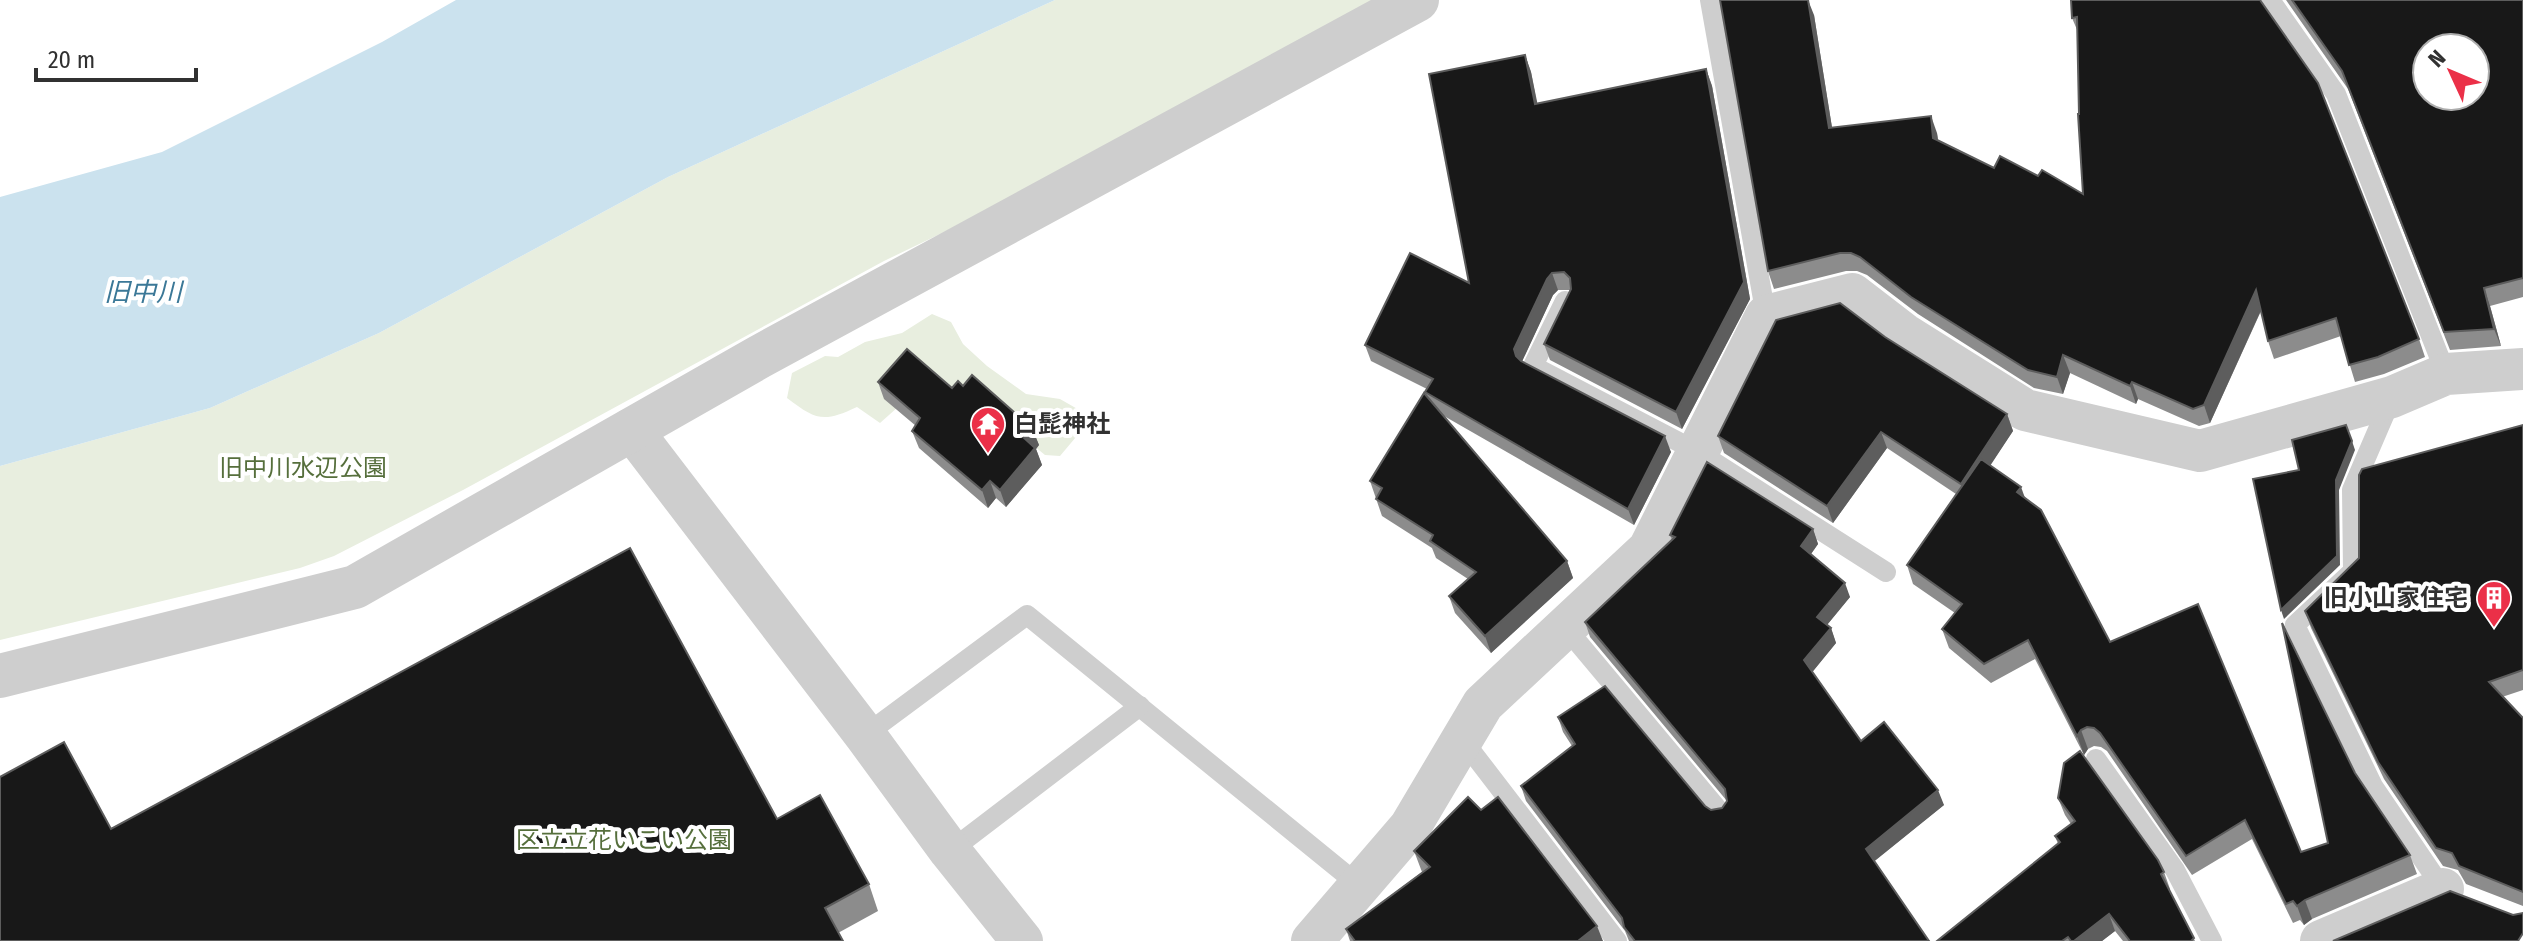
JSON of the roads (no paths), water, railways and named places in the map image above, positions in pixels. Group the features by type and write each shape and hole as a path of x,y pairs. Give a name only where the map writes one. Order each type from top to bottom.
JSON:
{"street":[{"path":"0,676 355,587 773,349 1417,0"},
{"path":"1312,941 1410,827 1483,704 1649,549 1766,316 1852,294 1904,334 2025,410 2200,451 2392,397 2446,374 2523,369"},
{"path":"631,429 950,851 1022,941"},
{"path":"2321,941 2456,894"}],"lane":[{"path":"1710,0 1766,316"},
{"path":"2270,0 2336,94 2446,374"},
{"path":"1565,301 1533,366 1698,452 1886,572"},
{"path":"2392,397 2352,490 2353,571 2295,625 2373,786 2456,894"},
{"path":"865,735 1027,615 1360,886"},
{"path":"1565,627 1720,812"},
{"path":"950,851 1140,706"},
{"path":"1462,739 1617,941"},
{"path":"2096,759 2175,870 2212,941"}],"water":[{"name":"旧中川","path":"456,0 1055,0 668,177 379,333 210,408 0,466 0,197 162,152 382,42"}],"place":[{"name":"白髭神社","path":"988,455"},
{"name":"旧小山家住宅","path":"2494,629"}],"park label":[{"name":"旧中川水辺公園","path":"303,468"},
{"name":"区立立花いこい公園","path":"624,840"}]}
